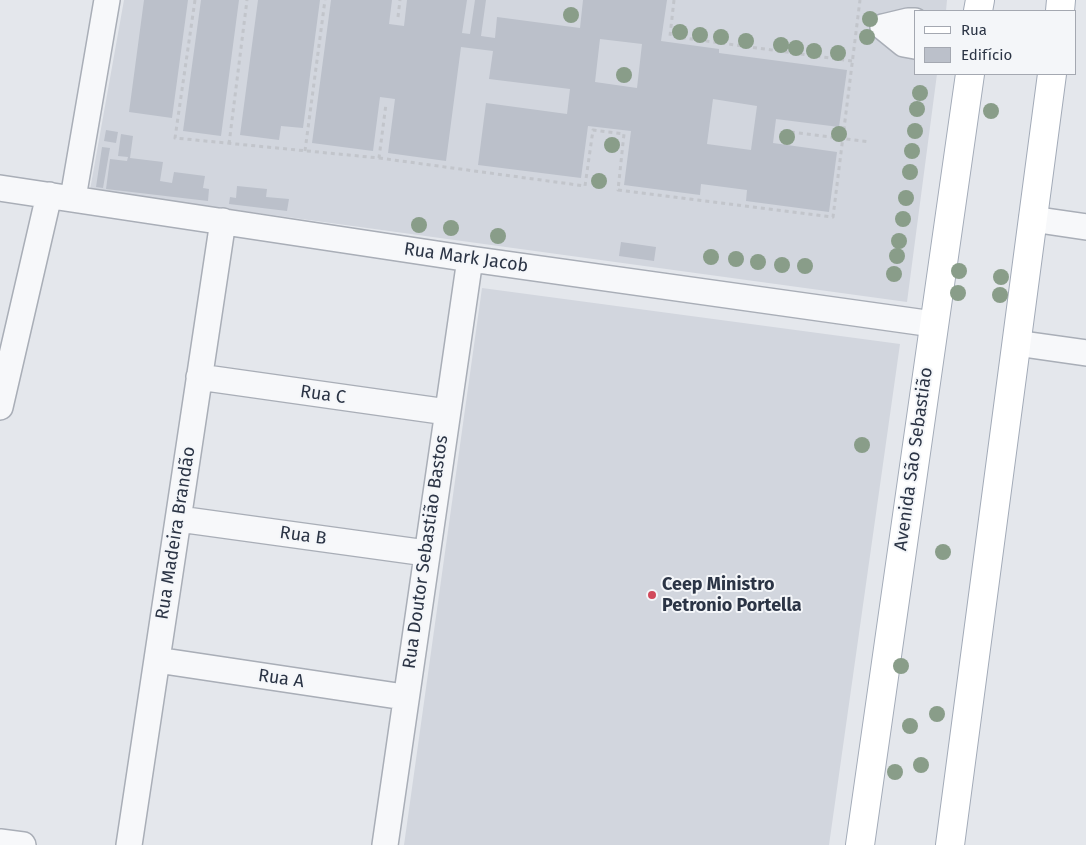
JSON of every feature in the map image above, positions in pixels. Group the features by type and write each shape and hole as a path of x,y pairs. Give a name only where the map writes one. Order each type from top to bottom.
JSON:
{"main road":[{"name":"Avenida São Sebastião","path":"860,845 970,75"},
{"path":"950,845 1052,75"}],"street":[{"path":"0,407 61,196 107,0"},
{"path":"914,21 883,27 904,44 914,46"},
{"name":"Rua Mark Jacob","path":"0,188 470,259 933,324"},
{"path":"1032,219 1086,227"},
{"name":"Rua Madeira Brandão","path":"129,845 223,221"},
{"name":"Rua Doutor Sebastião Bastos","path":"384,845 404,697 470,259"},
{"path":"1016,343 1086,353"},
{"name":"Rua C","path":"199,377 447,412"},
{"name":"Rua B","path":"179,519 426,553"},
{"name":"Rua A","path":"157,660 404,697"},
{"path":"0,842 23,845"}],"path":[{"path":"195,0 175,138 379,158 586,186 593,130 624,134 618,190 833,217 860,0"},
{"path":"229,144 247,0"},
{"path":"305,151 325,0"},
{"path":"398,18 400,0"},
{"path":"674,0 670,36 852,61"},
{"path":"379,158 386,104"},
{"path":"782,132 870,142"}],"shaded area":[{"path":"124,0 947,0 946,10 914,10 914,75 937,75 907,302 90,190"},
{"name":"Ceep Ministro Petronio Portella","path":"482,288 900,344 829,845 404,845"}],"building":[{"path":"144,0 188,0 172,118 129,112"},
{"path":"201,0 239,0 221,136 183,131"},
{"path":"258,0 320,0 303,128 281,126 279,140 240,135"},
{"path":"331,0 392,0 389,24 404,26 407,0 467,0 462,33 470,34 475,0 486,0 481,36 495,38 497,17 580,28 583,0 667,0 661,41 719,49 719,53 847,70 839,127 776,119 773,143 837,152 829,212 746,201 747,190 701,184 700,195 624,185 631,131 588,126 581,178 478,165 486,103 567,114 570,89 489,79 493,51 461,47 446,161 388,153 395,99 380,97 373,151 312,143","holes":["600,39 642,44 637,88 595,82","713,99 757,106 751,150 707,144"]},
{"path":"106,130 118,132 116,143 104,141"},
{"path":"121,134 133,136 130,158 163,162 160,181 172,183 174,172 205,176 203,188 209,189 208,201 106,189 110,159 127,161 128,157 118,156"},
{"path":"102,147 110,148 103,188 96,187"},
{"path":"237,186 267,189 266,197 289,199 287,211 229,204 230,197 236,198"},
{"path":"621,242 656,247 654,261 619,256"}],"place":[{"name":"Ceep Ministro Petronio Portella","path":"652,595"}]}
